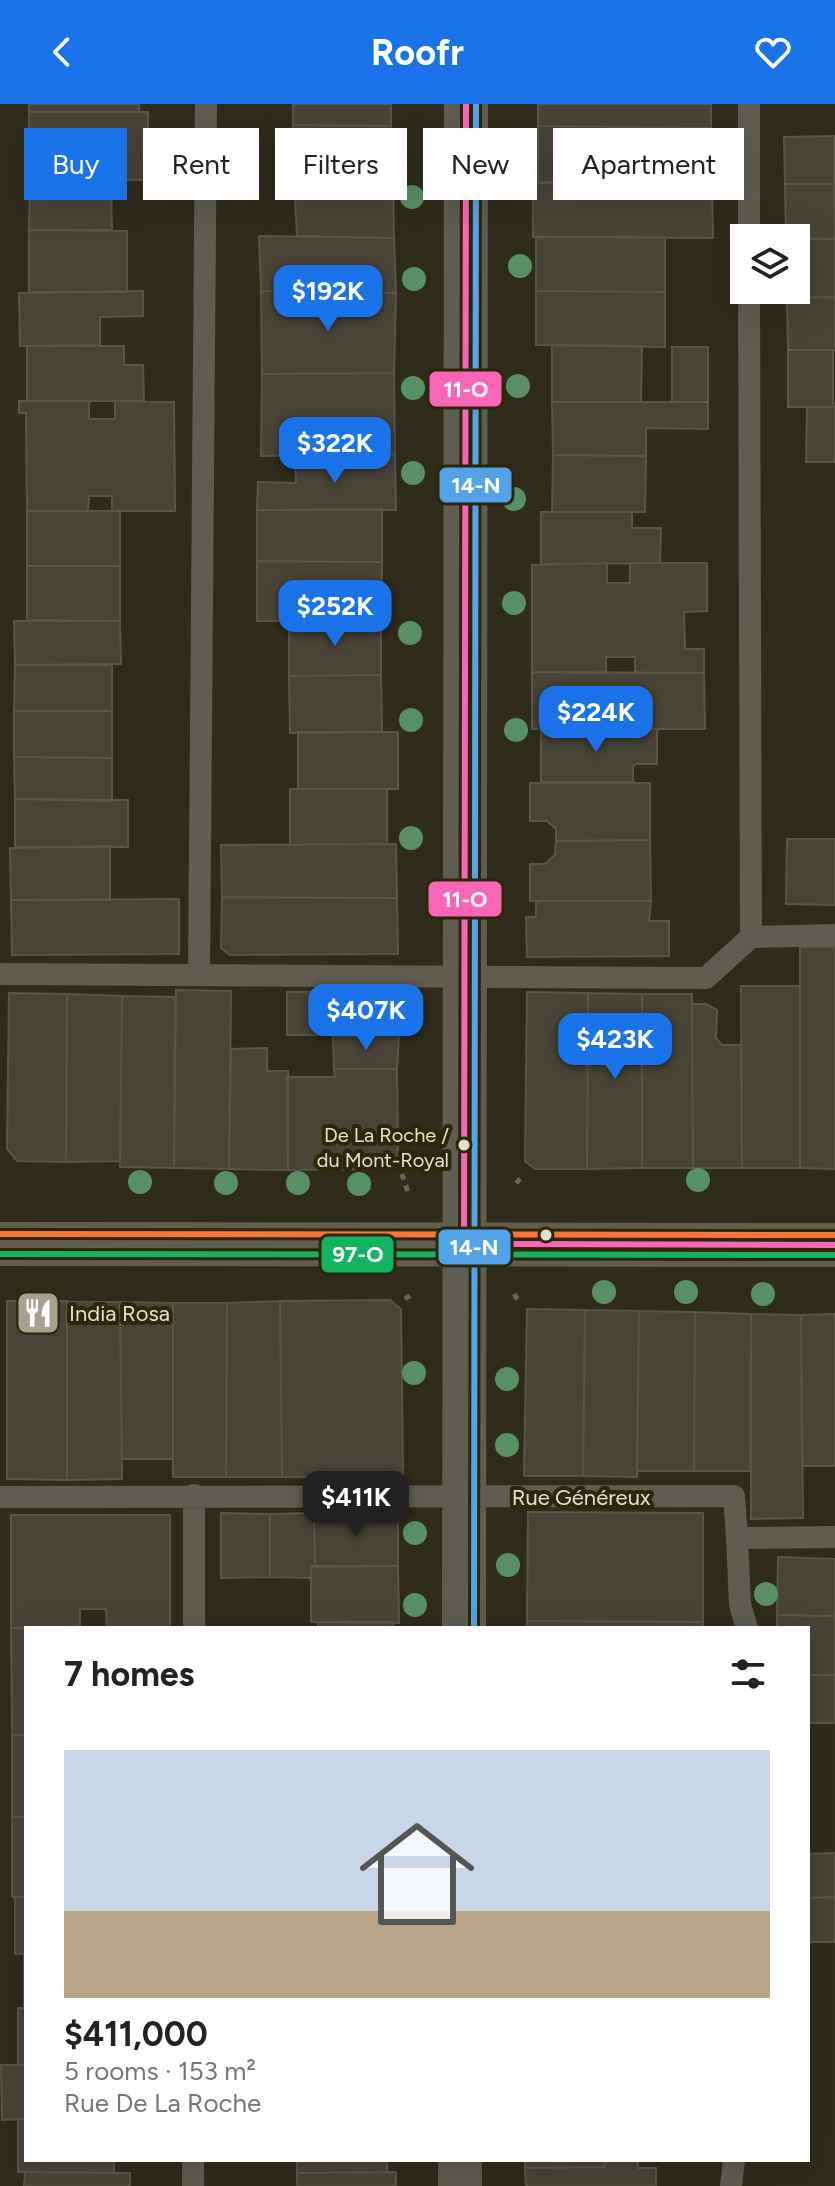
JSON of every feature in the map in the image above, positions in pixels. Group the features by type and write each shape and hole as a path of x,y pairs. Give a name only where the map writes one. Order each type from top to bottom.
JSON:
{"main road":[{"path":"0,1244 835,1245"}],"street":[{"path":"464,1626 466,104"},
{"path":"460,2162 460,2186"}],"lane":[{"path":"199,975 206,104"},
{"path":"749,104 749,224"},
{"path":"749,304 751,937"},
{"path":"0,974 706,978 751,937 835,935"},
{"path":"194,1495 194,1626"},
{"name":"Rue Généreux","path":"0,1497 734,1496 737,1538"},
{"path":"746,1626 740,1605 737,1538 835,1537"},
{"path":"193,2162 193,2186"},
{"path":"731,2186 734,2162"}],"path":[{"path":"402,1174 409,1195"},
{"path":"516,1183 524,1175"},
{"path":"405,1299 413,1293"},
{"path":"514,1294 520,1303"}],"building":[{"path":"29,104 139,104 139,112 29,112"},
{"path":"293,104 391,104 391,126 293,125"},
{"path":"538,104 711,104 711,128 538,126"},
{"path":"29,112 148,112 148,128 143,128 143,180 127,180 127,128 29,128"},
{"path":"293,125 391,128 293,128"},
{"path":"538,126 711,128 553,128 553,183 538,183"},
{"path":"834,136 834,184 785,184 784,137"},
{"path":"537,182 553,182 553,200 712,200 713,238 533,237 533,200 537,200"},
{"path":"785,184 834,184 835,239 810,238 810,224 786,224"},
{"path":"30,200 111,200 112,230 29,230"},
{"path":"295,200 393,200 394,238 297,236"},
{"path":"29,230 127,231 127,292 29,292"},
{"path":"259,236 394,238 396,293 261,291"},
{"path":"536,237 665,237 665,292 536,291"},
{"path":"810,239 835,239 835,297 810,298"},
{"path":"143,291 143,316 100,317 100,345 20,346 19,293"},
{"path":"261,291 396,293 394,373 262,374"},
{"path":"536,291 665,292 665,347 536,345"},
{"path":"835,297 835,350 788,350 787,304 810,304 810,298"},
{"path":"552,345 642,346 641,402 552,402"},
{"path":"27,346 124,346 124,365 143,365 144,401 27,401"},
{"path":"672,347 708,347 708,402 672,402"},
{"path":"788,350 833,350 833,407 788,407"},
{"path":"394,373 395,454 261,456 262,374"},
{"path":"19,401 89,401 89,419 115,419 115,401 174,402 175,511 112,511 112,496 89,496 88,511 27,511 26,413 19,413"},
{"path":"552,402 708,402 708,429 646,428 646,456 553,455"},
{"path":"807,407 835,407 835,462 806,462"},
{"path":"395,454 396,510 257,510 258,482 296,483 295,456"},
{"path":"553,455 646,456 645,512 552,512"},
{"path":"382,509 382,562 257,561 257,510"},
{"path":"27,511 120,511 120,566 27,566"},
{"path":"541,512 632,512 632,528 661,528 660,563 541,564"},
{"path":"257,561 382,562 381,621 257,621"},
{"path":"607,563 607,583 630,583 630,563 707,563 707,611 684,612 685,649 704,649 704,673 635,673 635,657 606,657 606,673 532,672 532,565"},
{"path":"27,566 120,566 120,621 27,620"},
{"path":"14,621 120,621 121,664 15,665"},
{"path":"381,621 381,675 289,676 289,622"},
{"path":"15,665 112,665 112,711 14,711"},
{"path":"532,672 704,673 705,729 532,729"},
{"path":"381,675 382,732 290,733 289,676"},
{"path":"14,711 112,711 112,758 14,757"},
{"path":"541,729 657,729 657,764 636,764 633,767 633,782 541,782"},
{"path":"298,732 398,732 398,789 298,789"},
{"path":"14,757 112,758 112,801 15,799"},
{"path":"530,783 650,783 650,840 556,841 556,829 547,821 530,821"},
{"path":"290,789 387,789 387,844 290,845"},
{"path":"15,799 128,800 128,847 15,847"},
{"path":"787,839 835,839 835,905 786,904"},
{"path":"650,840 651,901 530,901 530,864 545,864 555,855 556,841"},
{"path":"396,844 397,898 222,897 221,845"},
{"path":"110,846 110,900 11,900 10,848"},
{"path":"222,897 397,898 398,954 230,955 221,948"},
{"path":"179,899 179,954 12,955 11,900"},
{"path":"536,901 651,901 649,921 669,921 669,956 527,957 526,917 536,917"},
{"path":"800,947 835,947 835,1169 800,1168"},
{"path":"741,986 800,986 800,1168 742,1168"},
{"path":"176,990 231,991 229,1169 174,1168"},
{"path":"398,991 399,1035 287,1035 287,992"},
{"path":"527,992 588,993 587,1169 535,1169 525,1161"},
{"path":"9,993 67,994 66,1162 17,1161 7,1149"},
{"path":"588,993 642,994 642,1168 587,1169"},
{"path":"67,994 122,996 120,1161 66,1162"},
{"path":"642,994 692,994 693,1168 642,1168"},
{"path":"122,996 175,997 174,1168 120,1167"},
{"path":"692,1004 706,1004 717,1010 716,1038 722,1045 741,1045 742,1168 693,1168"},
{"path":"399,1035 397,1069 334,1069 333,1036"},
{"path":"267,1048 267,1071 288,1071 288,1170 229,1169 231,1049"},
{"path":"334,1069 397,1069 398,1158 383,1169 288,1170 287,1077 335,1077"},
{"path":"390,1300 401,1309 403,1476 282,1477 280,1301"},
{"path":"7,1301 67,1301 67,1480 7,1479"},
{"path":"67,1301 120,1302 122,1479 67,1480"},
{"path":"280,1301 282,1477 226,1477 227,1303"},
{"path":"120,1302 173,1303 173,1459 122,1459"},
{"path":"173,1303 227,1303 226,1477 173,1477"},
{"path":"527,1309 585,1310 583,1476 524,1476"},
{"path":"585,1310 639,1311 637,1477 583,1476"},
{"path":"639,1311 695,1312 694,1471 637,1471"},
{"path":"695,1312 751,1314 750,1471 694,1471"},
{"path":"751,1314 801,1315 803,1518 751,1519"},
{"path":"835,1314 835,1466 802,1466 801,1315"},
{"path":"398,1512 398,1566 315,1567 314,1513"},
{"path":"528,1512 703,1513 703,1622 527,1621"},
{"path":"221,1513 270,1514 270,1577 221,1578"},
{"path":"314,1513 315,1567 311,1566 311,1578 270,1577 270,1514"},
{"path":"11,1515 170,1515 170,1626 107,1626 106,1609 80,1609 80,1626 11,1628"},
{"path":"778,1557 835,1559 835,1616 777,1615"},
{"path":"311,1566 398,1566 399,1623 311,1622"},
{"path":"777,1615 835,1616 835,1675 810,1675 810,1626 777,1626"},
{"path":"527,1621 703,1622 703,1626 527,1626"},
{"path":"318,1622 393,1622 393,1626 318,1626"},
{"path":"11,1628 24,1628 24,1735 12,1735"},
{"path":"810,1675 835,1675 835,1723 810,1723"},
{"path":"12,1735 24,1735 24,1817 12,1817"},
{"path":"12,1817 24,1817 24,1897 12,1897"},
{"path":"835,1853 835,1897 810,1898 810,1854"},
{"path":"15,1897 24,1897 24,1953 15,1954"},
{"path":"835,1897 835,1942 810,1942 810,1898"},
{"path":"18,2008 24,2008 24,2065 18,2065"},
{"path":"1,2065 24,2065 24,2119 2,2120"},
{"path":"18,2119 24,2119 24,2162 114,2162 114,2173 18,2172"},
{"path":"297,2162 387,2162 387,2172 297,2173"},
{"path":"525,2162 605,2162 605,2167 525,2168"},
{"path":"605,2162 638,2162 638,2168 656,2168 656,2186 526,2186 525,2168 605,2167"},
{"path":"25,2172 130,2173 130,2186 24,2186"},
{"path":"396,2172 396,2186 297,2186 297,2173"}],"transit line":[{"name":"11-O","path":"464,1244 466,104"},
{"name":"14-N","path":"474,1626 476,104"},
{"path":"0,1234 835,1235"},
{"name":"11-O","path":"464,1244 835,1245"},
{"name":"97-O","path":"0,1254 835,1255"}],"place":[{"name":"De La Roche / du Mont-Royal","path":"464,1145"},
{"name":"India Rosa","path":"38,1313"}]}
